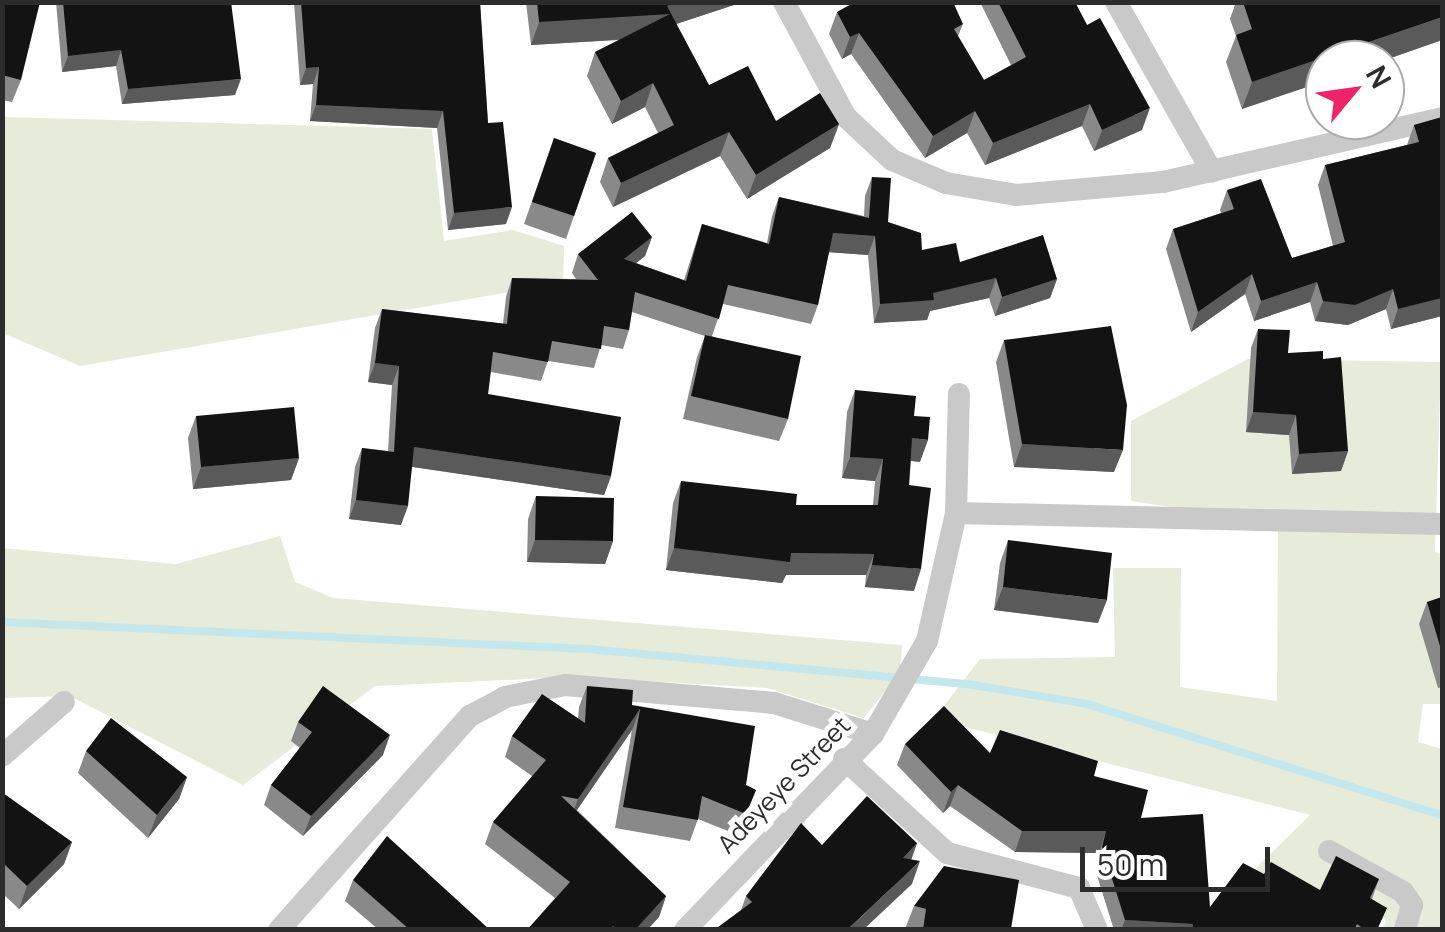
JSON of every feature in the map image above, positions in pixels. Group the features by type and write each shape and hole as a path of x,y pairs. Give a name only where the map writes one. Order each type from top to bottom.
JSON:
{"street":[{"path":"784,2 846,117 914,173 1016,194 1212,172 1442,118"},
{"path":"1116,2 1212,172"},
{"name":"Adeyeye Street","path":"685,930 844,759 874,732 927,641 936,616 956,513 959,394"},
{"path":"956,513 1442,524"},
{"path":"278,930 470,716 505,696 565,684 774,703 874,732"},
{"path":"2,756 64,702"},
{"path":"844,759 947,852 1079,888 1097,930"},
{"path":"1329,851 1403,892 1412,906 1405,930"}],"green space":[{"path":"3,117 432,129 444,241 513,230 564,246 563,283 80,366 3,333"},
{"path":"1248,359 1441,362 1435,552 1442,555 1442,704 1423,704 1418,742 1442,749 1442,929 1383,929 1386,920 1291,897 1252,872 1310,815 934,719 980,659 1115,657 1113,568 1181,568 1180,687 1277,701 1278,523 1131,501 1131,421"},
{"path":"280,536 295,582 333,598 902,645 900,672 864,718 767,688 573,677 375,686 243,785 70,696 3,698 2,548 176,564"}],"building":[{"path":"2,2 40,2 21,80 2,75"},
{"path":"63,2 231,2 241,79 128,89 121,50 68,56"},
{"path":"301,2 480,2 488,123 503,122 512,207 454,213 443,111 316,105 319,67 306,68"},
{"path":"537,2 677,2 667,6 709,85 748,66 776,121 820,93 839,124 756,175 729,132 621,183 608,158 674,125 653,83 621,101 595,52 670,14 539,22"},
{"path":"855,2 953,2 963,24 954,29 984,80 1026,57 998,2 1075,2 1087,25 1100,18 1150,108 1102,130 1090,104 993,143 975,111 933,136 859,33 850,37 837,12"},
{"path":"1243,2 1442,2 1442,17 1375,40 1305,40 1305,64 1252,82 1236,35 1252,29"},
{"path":"1442,117 1442,298 1398,309 1393,289 1355,305 1323,301 1317,282 1261,301 1252,274 1198,312 1173,229 1234,209 1227,190 1261,179 1292,258 1345,242 1325,165 1419,142 1414,125"},
{"path":"554,138 596,153 574,216 532,202"},
{"path":"872,177 891,178 888,222 921,233 922,250 956,243 960,262 1043,235 1057,279 1002,297 996,278 933,293 934,300 880,304 875,236 833,233 818,305 728,285 719,319 635,292 629,330 604,326 601,349 552,341 548,362 493,352 488,394 621,417 611,476 414,447 408,506 356,500 362,448 394,452 399,366 375,363 382,309 507,324 512,278 598,280 578,254 632,212 652,237 624,259 686,281 702,224 769,244 779,197 869,218"},
{"path":"1111,326 1127,405 1123,450 1022,444 1004,340"},
{"path":"1258,329 1290,330 1288,353 1323,351 1323,359 1341,357 1348,451 1299,454 1296,415 1253,412"},
{"path":"705,335 801,356 788,419 691,396"},
{"path":"855,390 916,396 914,416 930,417 928,440 912,438 909,485 931,488 921,569 872,565 874,554 791,553 790,562 674,548 681,481 797,494 796,505 878,505 883,459 850,457"},
{"path":"294,407 299,458 201,467 196,416"},
{"path":"536,496 614,498 613,541 535,540"},
{"path":"1008,540 1112,553 1107,600 1003,587"},
{"path":"1442,597 1442,653 1427,602"},
{"path":"323,686 390,735 311,816 271,785 312,732 298,722"},
{"path":"587,686 633,690 632,705 755,726 746,785 756,790 746,814 702,796 698,820 623,807 640,709 578,799 561,796 666,896 635,930 616,930 613,926 610,930 527,930 570,882 493,822 546,760 512,736 542,694 585,723"},
{"path":"944,706 990,753 1000,730 1098,761 1094,776 1148,790 1141,818 1203,814 1210,907 1243,863 1264,874 1271,862 1320,890 1336,856 1379,879 1370,898 1387,908 1377,930 1365,930 1357,924 1354,930 1192,930 1193,924 1125,920 1102,847 1106,831 1022,831 958,785 951,792 905,744"},
{"path":"111,718 187,777 157,815 86,751"},
{"path":"3,793 72,842 27,886 2,862"},
{"path":"867,796 917,843 903,858 920,861 847,930 714,930 752,902 746,896 801,823 822,845"},
{"path":"387,836 490,930 410,930 353,880"},
{"path":"944,866 1019,880 1011,929 1030,930 923,930 926,909 914,906"}],"waterway":[{"path":"2,622 588,649 973,685 1087,704 1442,815"}]}
